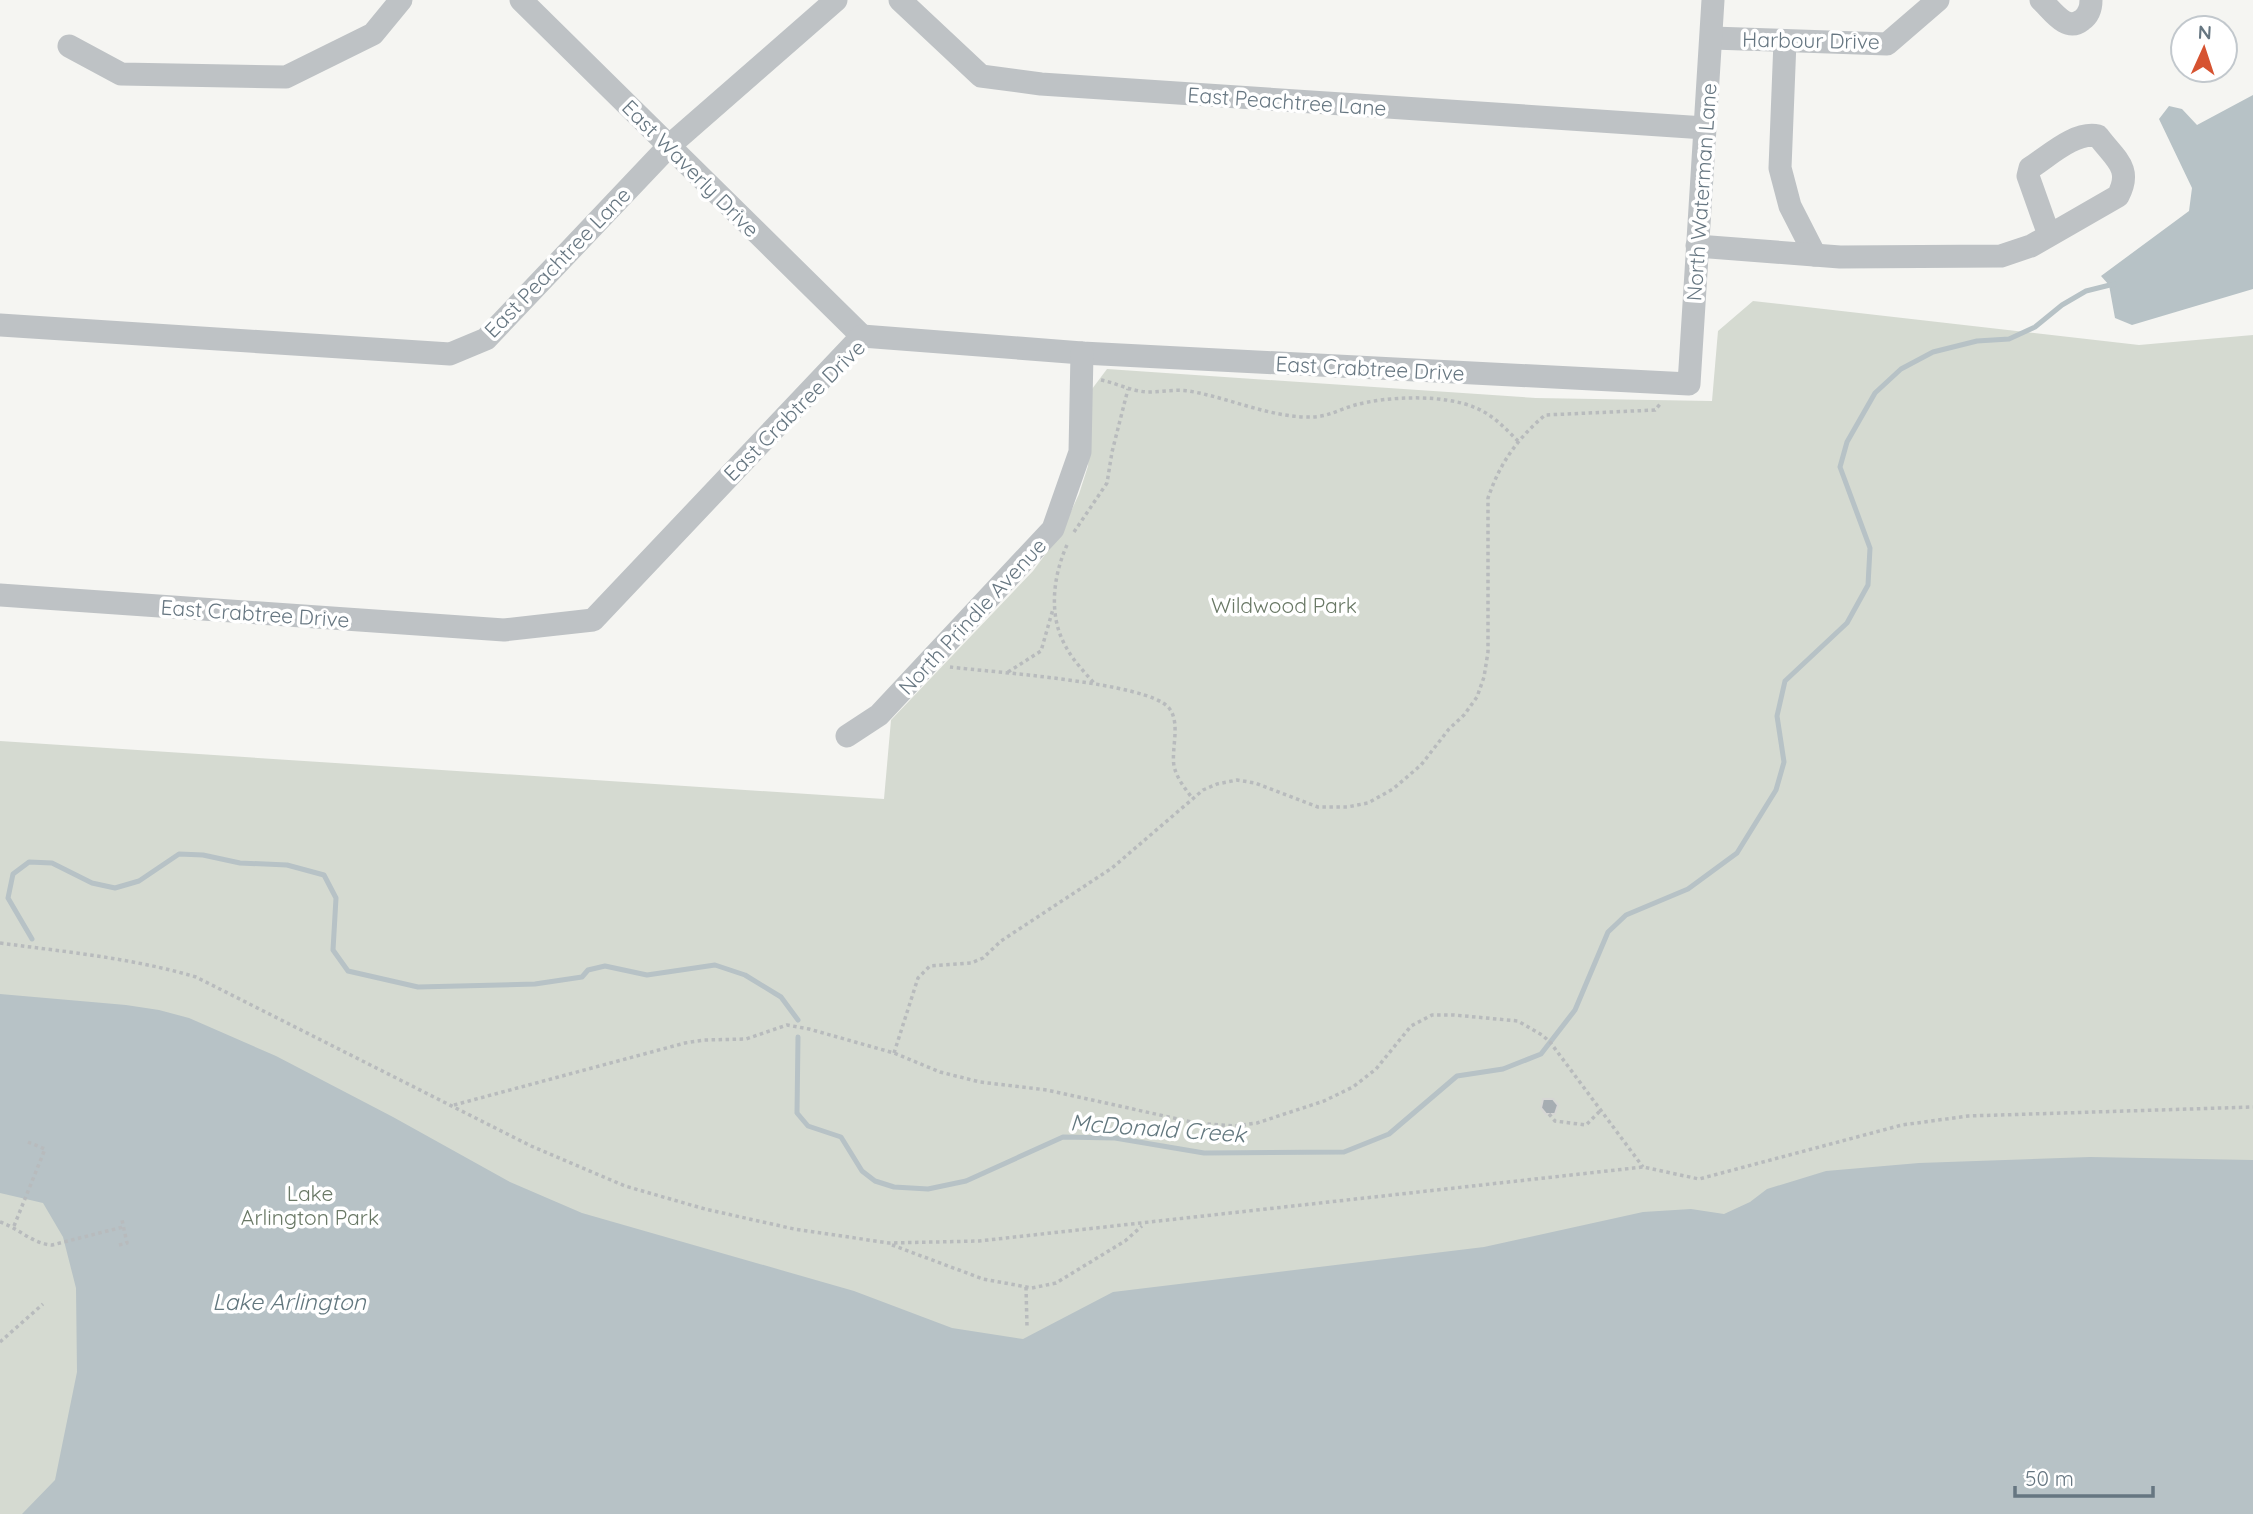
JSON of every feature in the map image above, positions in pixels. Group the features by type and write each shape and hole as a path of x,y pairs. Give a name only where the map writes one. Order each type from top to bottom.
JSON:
{"street":[{"path":"69,46 121,74 286,77 373,34 401,0"},
{"name":"East Waverly Drive","path":"521,0 862,336"},
{"name":"East Peachtree Lane","path":"0,326 450,355 486,339 669,146 836,0"},
{"name":"East Peachtree Lane","path":"900,0 981,76 1041,84 1704,128"},
{"name":"North Waterman Lane","path":"1689,384 1713,0"},
{"name":"Harbour Drive","path":"1712,38 1887,44 1938,0"},
{"path":"2041,0 2062,21 2070,25 2079,23 2088,14 2091,0"},
{"path":"1785,41 1780,168 1790,206 1815,255"},
{"path":"1697,246 1815,255 2001,256 2031,246 2118,196 2125,183 2125,172 2098,136 2089,134 2077,139 2030,168 2028,176 2049,235"},
{"name":"East Crabtree Drive","path":"0,595 504,630 593,620 862,336 1082,364 1689,384"},
{"name":"North Prindle Avenue","path":"847,736 880,715 1054,529 1080,453 1082,364"}],"path":[{"path":"1082,364 1128,389 1147,392 1189,391 1264,412 1306,417 1331,415 1355,405 1391,400 1420,398 1453,402 1476,408 1497,420 1518,441"},
{"path":"1006,674 1041,651 1054,607 1055,582 1061,558 1072,535 1107,483 1128,389"},
{"path":"894,1053 918,978 930,966 971,963 983,958 1001,941 1112,868 1203,790 1237,780 1269,788 1318,807 1347,807 1368,803 1421,765 1477,697 1484,677 1489,618 1488,498 1510,449 1545,415 1559,412 1655,410 1661,402"},
{"path":"1054,607 1065,645 1094,683"},
{"path":"927,664 1094,683 1149,695 1168,707 1174,719 1174,764 1178,778 1192,799"},
{"path":"0,943 114,958 196,977 531,1146 625,1186 705,1209 794,1229 889,1243 979,1241 1643,1167 1699,1179 1902,1125 1968,1115 2253,1107"},
{"path":"452,1106 685,1043 746,1039 787,1025 809,1028 894,1053 940,1072 979,1082 1047,1090 1196,1123 1235,1126 1257,1123 1324,1101 1353,1087 1376,1069 1411,1026 1432,1015 1454,1015 1518,1021 1542,1035 1602,1109 1643,1167"},
{"path":"1549,1114 1555,1121 1586,1125 1602,1109"},
{"path":"14,1226 44,1149 28,1142"},
{"path":"119,1245 127,1243 121,1220"},
{"path":"0,1222 14,1226 42,1244 52,1245 123,1227"},
{"path":"889,1243 921,1258 984,1279 1032,1288 1056,1283 1125,1241 1144,1224"},
{"path":"1026,1287 1027,1326"},
{"path":"0,1342 43,1304"}],"green space":[{"path":"1753,301 2139,345 2253,335 2253,1514 0,1514 0,741 884,799 891,720 1033,571 1061,533 1079,494 1088,466 1092,389 1107,369 1536,398 1712,401 1718,331"}],"water":[{"path":"2253,95 2253,289 2132,325 2115,318 2109,285 2101,276 2189,211 2192,188 2159,119 2169,106 2182,109 2197,125"},
{"name":"Lake Arlington","path":"0,994 126,1005 189,1018 276,1056 510,1182 582,1213 854,1291 952,1328 1023,1339 1113,1292 1484,1247 1643,1212 1691,1209 1724,1214 1750,1202 1767,1189 1826,1171 1919,1163 2090,1157 2253,1160 2253,1514 22,1514 55,1480 77,1372 76,1288 63,1237 43,1203 0,1193"}],"building":[{"path":"1543,1099 1553,1099 1558,1105 1555,1114 1546,1114 1541,1108"}],"waterway":[{"name":"McDonald Creek","path":"798,1037 797,1113 808,1126 841,1137 862,1171 875,1181 894,1187 928,1189 966,1181 1063,1137 1115,1138 1204,1153 1344,1152 1389,1134 1457,1076 1503,1069 1541,1054 1575,1010 1608,932 1626,915 1688,889 1737,853 1776,790 1784,762 1777,716 1785,681 1847,623 1868,585 1870,548 1840,467 1847,442 1875,393 1901,369 1933,352 1977,341 2009,339 2035,327 2062,305 2086,291 2114,284"},
{"name":"McDonald Creek","path":"32,939 8,898 13,874 29,862 52,863 92,883 115,888 139,881 179,854 203,855 240,863 287,865 324,875 336,898 333,950 348,971 418,987 535,984 582,977 588,970 605,966 647,975 715,965 745,975 781,997 798,1020"}],"park label":[{"name":"Wildwood Park","path":"1284,605"},
{"name":"Lake Arlington Park","path":"310,1205"}]}
